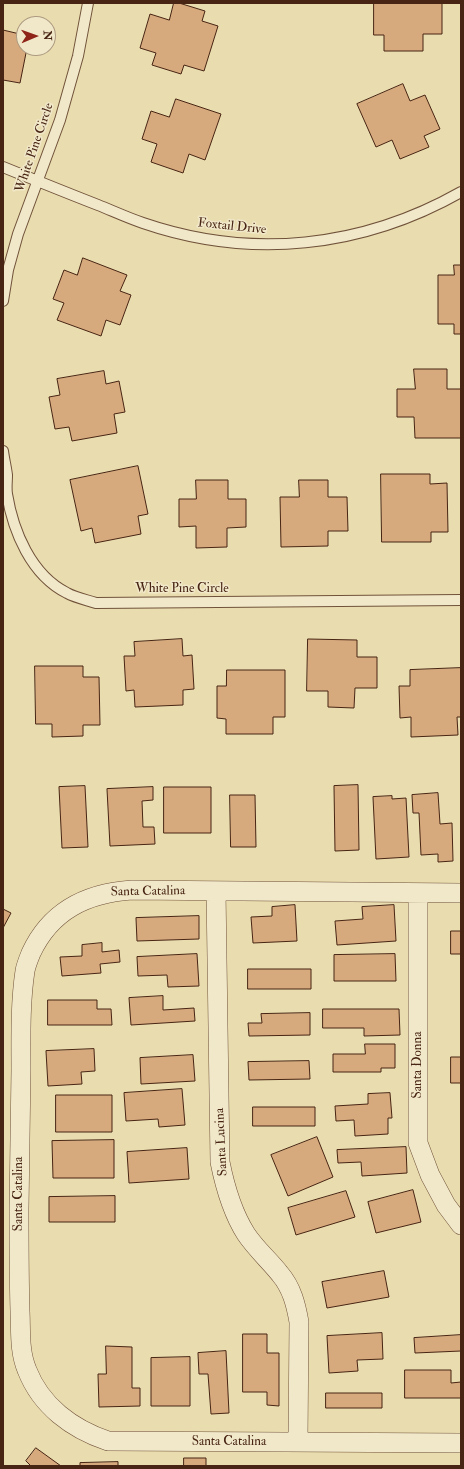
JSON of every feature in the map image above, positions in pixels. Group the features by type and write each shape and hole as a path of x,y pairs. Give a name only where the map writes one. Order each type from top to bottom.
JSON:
{"street":[{"name":"Santa Catalina","path":"461,893 132,890 114,891 96,895 64,911 40,937 31,952 25,970 21,1029 11,1267 12,1300 22,1355 27,1370 43,1398 65,1420 78,1429 93,1436 108,1441 461,1443"},
{"name":"Santa Lucina","path":"216,891 220,1162 227,1193 236,1216 245,1233 256,1248 281,1274 290,1289 296,1305 299,1322 298,1442"},
{"name":"Santa Donna","path":"418,893 418,1143 430,1175 446,1205 461,1225"}],"lane":[{"name":"White Pine Circle","path":"3,301 8,270 18,234 60,120 78,56 88,3"},
{"name":"Foxtail Drive","path":"3,167 143,223 192,237 226,242 277,244 327,240 377,229 409,218 440,204 461,192"},
{"name":"White Pine Circle","path":"3,451 7,476 7,493 15,527 22,544 42,573 54,585 68,594 96,603 461,600"}],"building":[{"path":"174,3 179,3 205,11 202,21 218,26 204,71 184,65 181,74 152,65 156,53 140,48 150,14 169,20"},
{"path":"374,3 442,3 442,34 423,34 423,51 384,51 384,35 374,35"},
{"path":"3,30 16,33 16,56 25,56 20,83 3,80"},
{"path":"403,84 410,101 425,95 440,129 424,136 429,147 400,159 392,140 376,147 357,104"},
{"path":"176,99 221,114 205,160 189,154 183,173 151,162 157,144 142,139 151,111 169,117"},
{"path":"83,258 127,275 120,291 131,295 120,325 106,320 101,336 57,320 64,303 53,299 64,270 77,275"},
{"path":"454,265 461,265 461,334 454,334 454,324 438,324 438,275 454,275"},
{"path":"414,369 447,369 447,389 461,389 461,438 415,438 414,417 397,417 397,389 415,389"},
{"path":"104,371 106,384 119,381 125,412 114,414 117,433 72,441 69,427 55,429 49,397 60,395 57,379"},
{"path":"138,466 148,514 138,516 141,534 95,543 92,528 81,531 70,480"},
{"path":"381,474 430,474 430,484 447,483 448,532 431,532 431,542 382,542"},
{"path":"196,480 228,480 228,499 246,499 246,527 227,528 227,547 196,548 196,526 179,527 179,499 196,499"},
{"path":"299,480 328,480 328,497 347,497 348,531 328,531 328,546 281,547 280,497 299,497"},
{"path":"182,639 183,656 192,655 194,689 183,690 183,705 135,707 134,690 126,691 124,656 135,656 134,642"},
{"path":"308,639 357,640 357,657 377,657 377,688 355,688 354,708 328,707 328,691 307,691"},
{"path":"35,666 83,666 83,677 99,677 100,725 83,725 83,736 52,737 52,724 36,724"},
{"path":"461,668 461,717 457,717 458,735 411,737 411,717 400,718 399,686 410,686 410,670"},
{"path":"227,670 285,670 285,717 273,717 273,734 226,734 226,719 217,718 217,686 226,686"},
{"path":"358,785 359,850 335,851 334,786"},
{"path":"85,786 88,847 62,848 59,787"},
{"path":"153,787 153,800 142,801 143,827 154,827 155,844 110,846 107,789"},
{"path":"164,787 211,787 211,833 164,833"},
{"path":"438,793 440,824 452,823 453,861 438,862 438,854 421,855 419,813 413,813 412,795"},
{"path":"230,795 255,795 256,847 231,847"},
{"path":"392,796 392,799 406,798 409,857 376,859 373,797"},
{"path":"295,905 297,941 253,943 251,917 272,916 272,907"},
{"path":"394,905 396,941 337,945 335,921 363,919 362,907"},
{"path":"3,909 11,913 3,928"},
{"path":"199,916 199,939 137,941 136,918"},
{"path":"451,931 461,931 461,954 451,954"},
{"path":"102,943 102,952 119,950 120,962 100,964 101,973 62,976 60,957 82,956 82,945"},
{"path":"197,954 199,986 168,987 167,975 138,976 137,957"},
{"path":"395,954 396,981 334,981 334,955"},
{"path":"248,969 311,969 311,989 248,989"},
{"path":"163,996 163,1010 194,1008 195,1021 131,1025 129,998"},
{"path":"48,1000 97,1000 97,1009 111,1009 112,1025 48,1025"},
{"path":"323,1009 399,1009 400,1035 364,1036 364,1028 323,1028"},
{"path":"310,1013 310,1035 249,1036 248,1023 262,1023 261,1014"},
{"path":"365,1044 395,1044 395,1068 381,1068 381,1072 333,1072 333,1054 365,1054"},
{"path":"94,1049 95,1071 81,1072 82,1084 48,1086 46,1051"},
{"path":"193,1055 195,1081 141,1084 140,1058"},
{"path":"451,1057 461,1057 461,1083 451,1083"},
{"path":"309,1061 310,1079 249,1080 248,1062"},
{"path":"182,1089 185,1125 159,1127 158,1119 126,1121 124,1093"},
{"path":"390,1093 392,1118 388,1118 388,1134 355,1136 354,1120 336,1121 335,1106 368,1104 368,1094"},
{"path":"56,1095 112,1095 112,1132 56,1132"},
{"path":"253,1107 315,1107 315,1126 253,1126"},
{"path":"317,1137 333,1177 288,1196 271,1155"},
{"path":"114,1140 114,1178 53,1178 52,1141"},
{"path":"406,1147 407,1173 362,1176 361,1162 338,1163 337,1150"},
{"path":"187,1148 189,1179 129,1183 127,1152"},
{"path":"413,1190 421,1222 376,1233 368,1202"},
{"path":"346,1191 355,1217 296,1235 288,1208"},
{"path":"115,1196 115,1222 49,1222 49,1197"},
{"path":"384,1271 389,1297 327,1308 322,1282"},
{"path":"382,1333 383,1359 357,1360 358,1371 329,1373 327,1336"},
{"path":"243,1334 267,1334 267,1353 279,1353 279,1406 267,1405 267,1392 243,1392"},
{"path":"461,1335 461,1351 415,1353 414,1338"},
{"path":"106,1346 132,1347 132,1388 140,1388 140,1406 99,1407 98,1374 106,1374"},
{"path":"226,1351 229,1413 211,1414 208,1374 199,1374 198,1353"},
{"path":"190,1357 190,1406 151,1406 151,1358"},
{"path":"405,1370 451,1370 451,1383 461,1382 461,1398 405,1398"},
{"path":"326,1393 382,1393 382,1408 326,1408"},
{"path":"36,1448 61,1466 31,1466 26,1461"},
{"path":"184,1458 206,1458 206,1466 184,1466"},
{"path":"118,1462 118,1466 80,1466 80,1463"}]}
